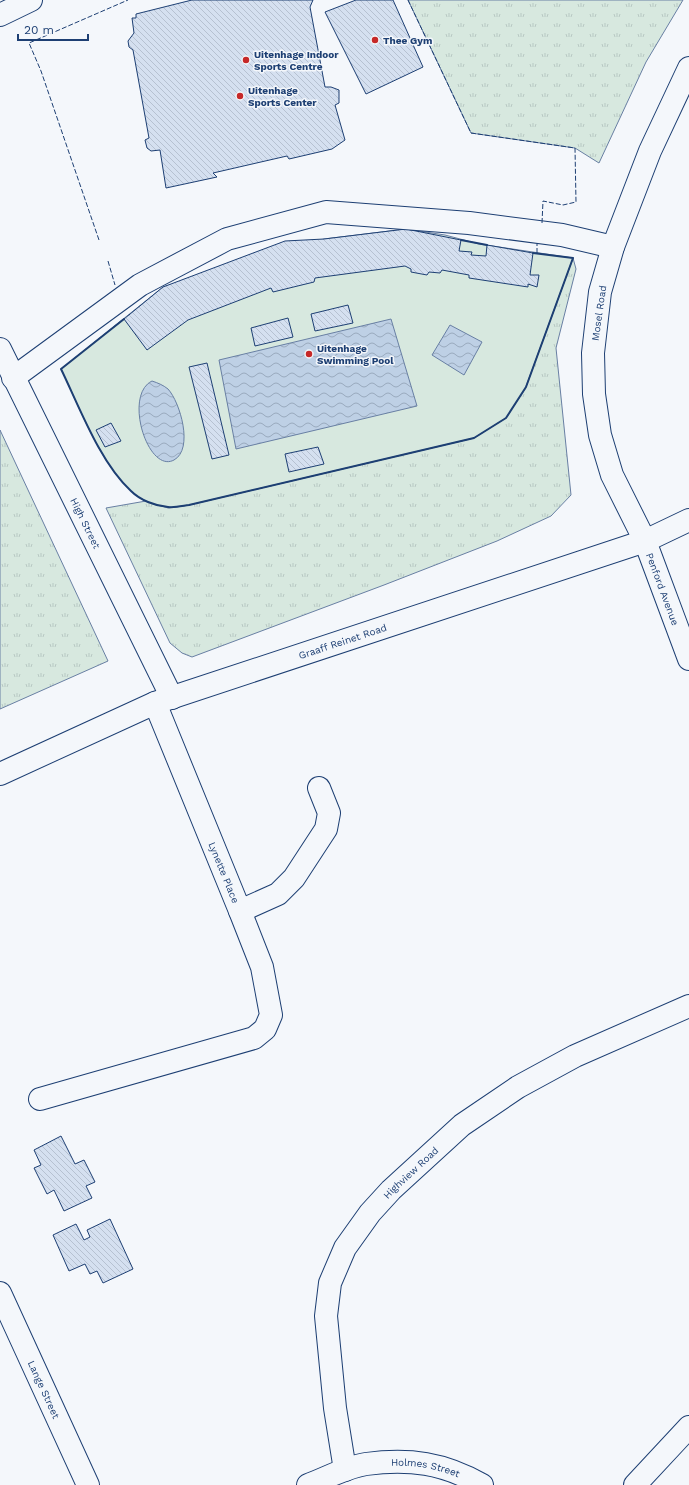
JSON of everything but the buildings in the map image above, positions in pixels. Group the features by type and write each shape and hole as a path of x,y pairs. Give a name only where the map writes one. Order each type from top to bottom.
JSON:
{"street":[{"path":"0,15 31,0"},
{"name":"Mosel Road","path":"645,541 612,476 600,435 594,394 593,353 600,292 613,247 650,151 689,68"},
{"path":"13,378 140,285 227,239 326,212 496,226 562,235 613,247"},
{"name":"High Street","path":"0,349 164,701"},
{"name":"Graaff Reinet Road","path":"0,774 164,701 645,541 689,520"},
{"name":"Penford Avenue","path":"645,541 689,660"},
{"name":"Lynette Place","path":"164,701 240,911 278,894 294,878 326,829 328,813 319,788"},
{"path":"40,1099 254,1038 265,1029 271,1015 262,967 240,911"},
{"name":"Highview Road","path":"345,1470 335,1408 326,1316 330,1283 345,1248 370,1213 390,1190 462,1125 518,1087 575,1056 689,1006"},
{"name":"Lange Street","path":"0,1293 88,1485"},
{"path":"635,1485 689,1427"},
{"name":"Holmes Street","path":"308,1485 345,1470 366,1464 420,1462 450,1470 482,1485"}],"green space":[{"path":"408,0 683,0 646,62 599,163 575,148 471,133"},
{"name":"Uitenhage Swimming Pool","path":"406,229 445,235 479,244 573,258 525,389 506,418 474,438 189,505 173,507 153,504 131,491 120,479 100,450 61,369 163,287 324,239"},
{"path":"573,258 576,269 556,348 571,495 551,516 497,541 192,657 182,653 170,643 106,508 146,501 168,508 189,505 474,438 526,387"},
{"path":"0,430 108,661 0,709"}],"water":[{"path":"391,319 417,406 236,449 219,360"},
{"path":"450,325 482,342 464,375 432,355"},
{"path":"152,381 168,389 173,395 180,414 183,425 183,446 180,454 174,460 164,461 156,456 148,445 142,431 139,416 140,401 144,389"}],"fence":[{"path":"99,240 41,71 29,43 128,0"},
{"path":"408,0 471,133 575,148 576,202 563,205 543,201 542,223"},
{"path":"537,244 537,253"},
{"path":"108,261 115,285"}],"wall":[{"path":"461,240 487,245"},
{"path":"124,319 61,369 100,450 120,479 131,491 153,504 173,507 189,505 474,438 506,418 526,387 573,258 533,253"}],"place":[{"name":"Thee Gym","path":"375,40"},
{"name":"Uitenhage Indoor Sports Centre","path":"246,60"},
{"name":"Uitenhage Sports Center","path":"240,96"},
{"name":"Uitenhage Swimming Pool","path":"309,354"}]}
